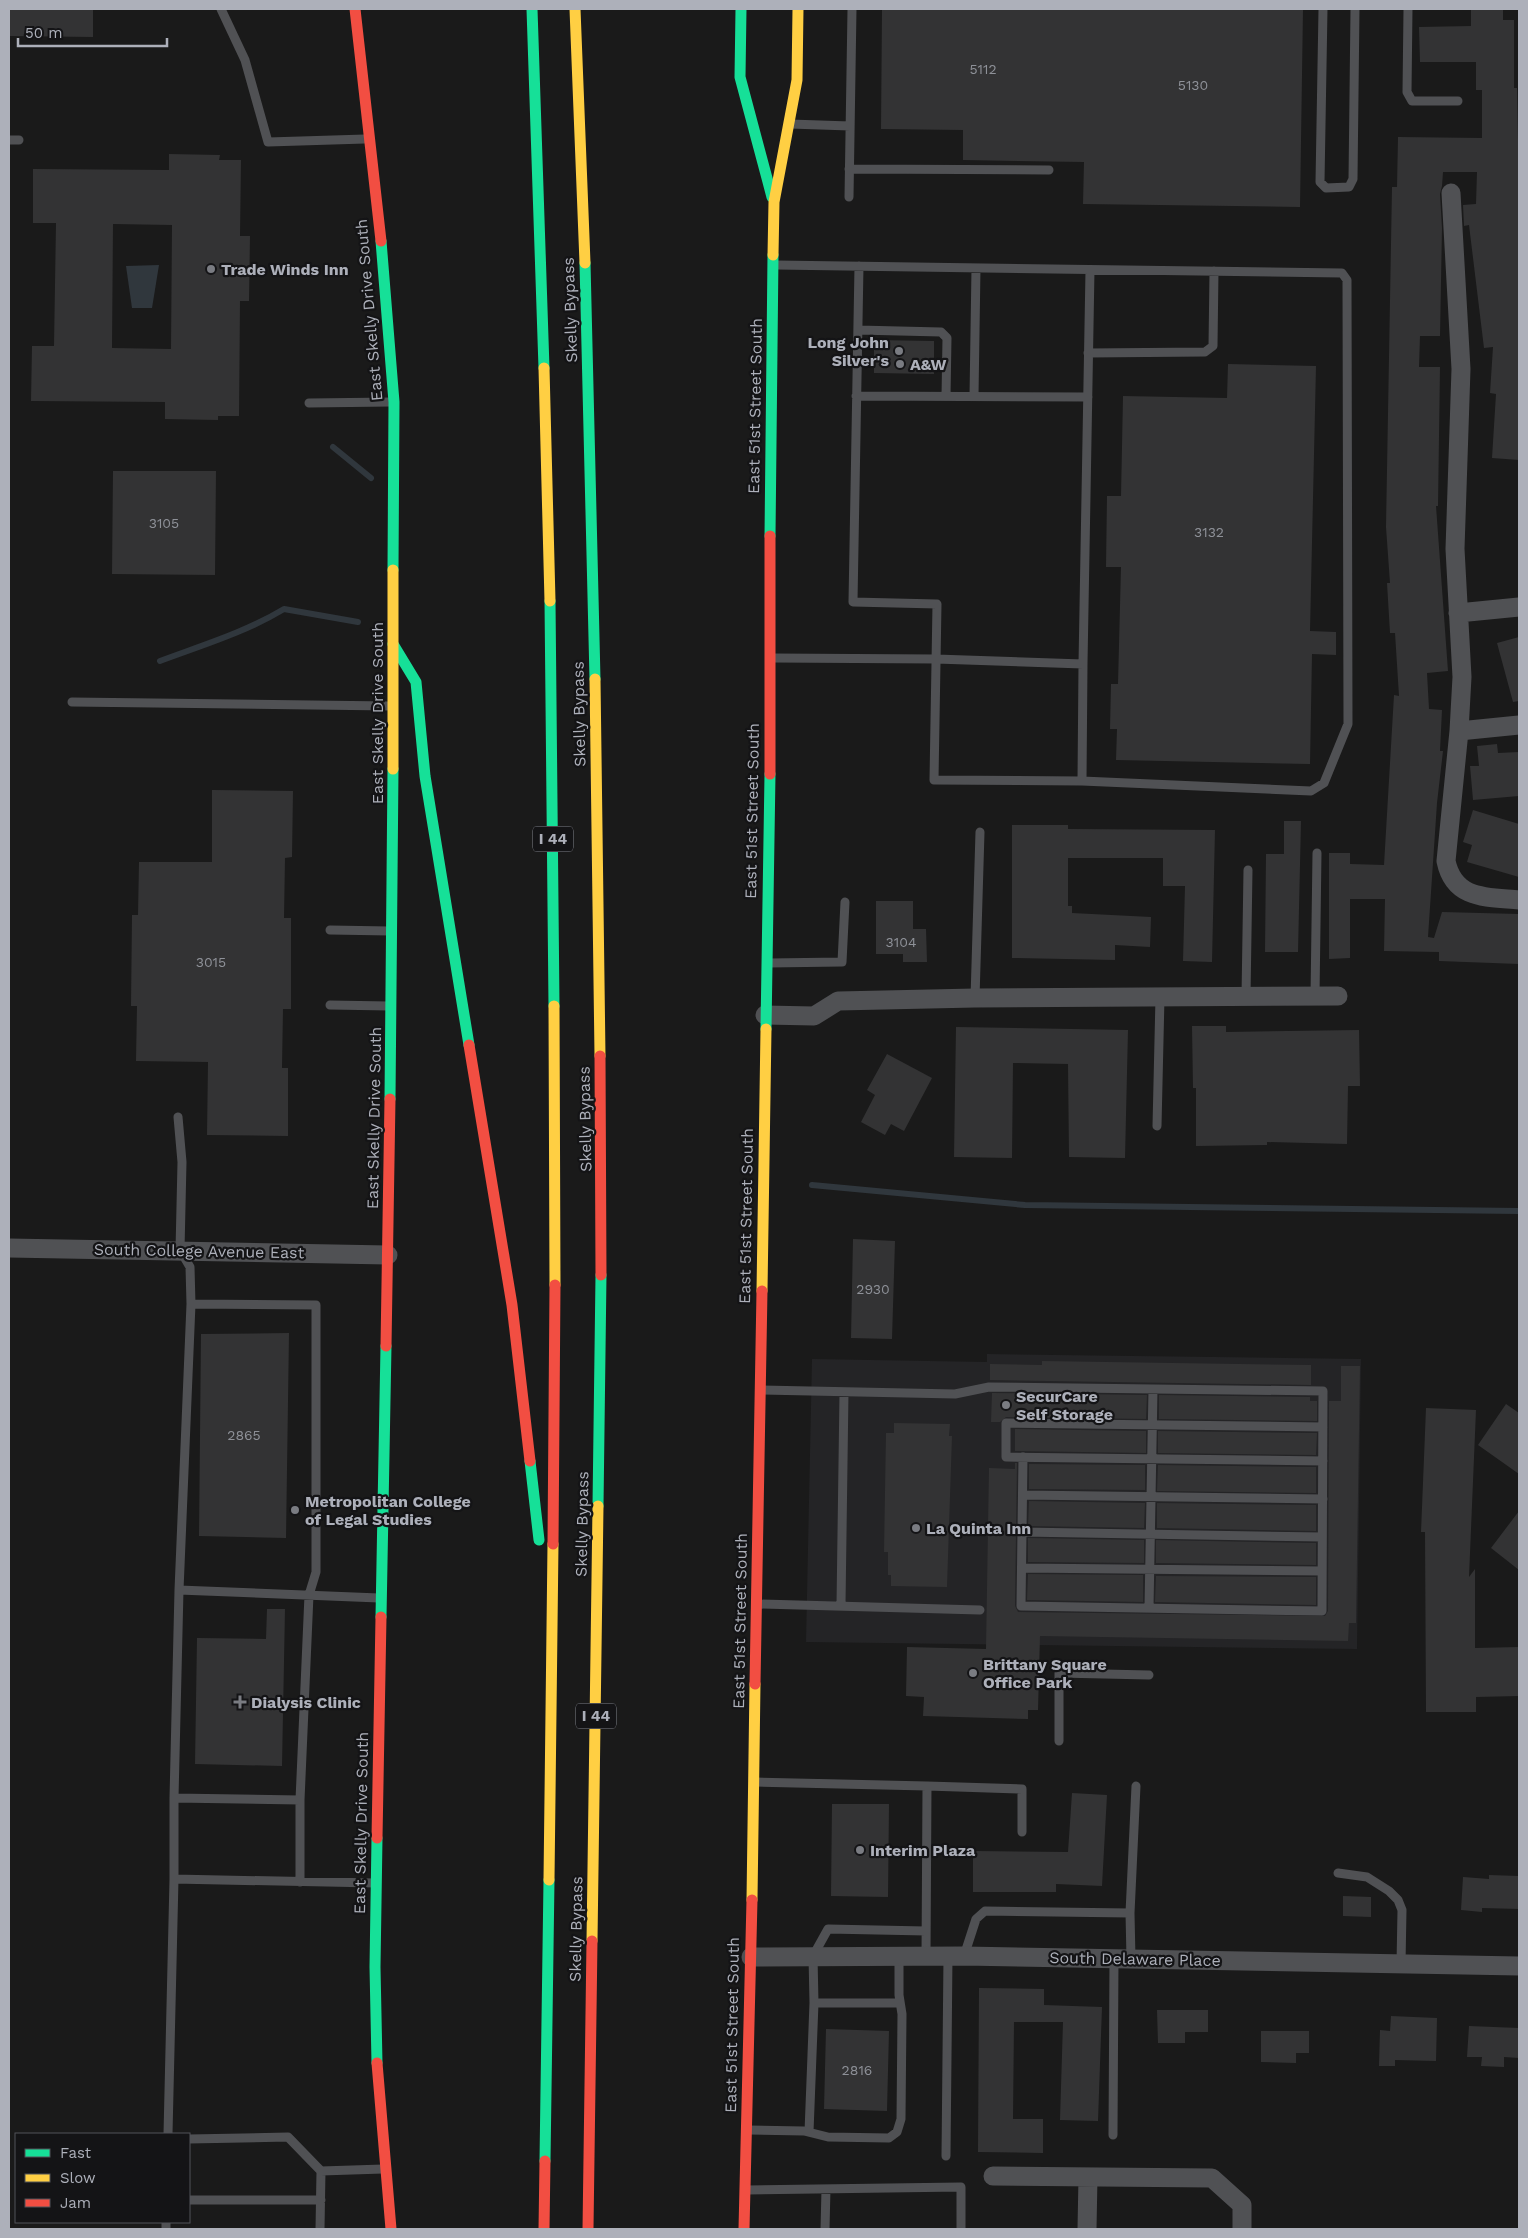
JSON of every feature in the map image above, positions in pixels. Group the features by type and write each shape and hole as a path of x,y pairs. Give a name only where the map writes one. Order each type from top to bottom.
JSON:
{"main road":[{"name":"East Skelly Drive South","path":"355,9 382,258 394,402 392,1006 375,1883 377,2071 392,2229"},
{"name":"Skelly Bypass","path":"532,9 539,177 552,768 555,1054 554,1670 544,2229"},
{"name":"Skelly Bypass","path":"575,9 588,343 597,770 602,1202 588,2229"},
{"name":"East 51st Street South","path":"741,9 740,77 774,202"},
{"name":"East 51st Street South","path":"744,2229 751,1957 766,963 774,202 797,80 798,9"},
{"path":"393,644 416,682 426,785 512,1305 554,1670"}],"street":[{"path":"1451,192 1461,370 1455,549 1462,677 1459,731 1446,861 1449,874 1456,884 1466,891 1479,896 1519,900"},
{"path":"1458,613 1519,607"},
{"path":"1459,731 1519,725"},
{"path":"765,1015 814,1016 838,1000 1338,996"},
{"name":"South College Avenue East","path":"9,1248 388,1255"},
{"name":"South Delaware Place","path":"751,1957 956,1956 1519,1966"},
{"path":"993,2176 1212,2178 1242,2205 1242,2229"},
{"path":"1087,2229 1088,2177"}],"lane":[{"path":"221,9 245,60 268,142 368,139"},
{"path":"849,197 852,9"},
{"path":"1323,9 1320,182 1326,188 1349,187 1353,179 1355,9"},
{"path":"1408,9 1407,92 1412,101 1458,101"},
{"path":"788,124 850,126"},
{"path":"9,140 19,140"},
{"path":"849,169 1049,170"},
{"path":"773,265 859,266 1090,270 1342,273 1346,280 1348,724 1324,783 1311,791 1082,781 934,780 938,604 853,602 859,266"},
{"path":"974,396 976,268"},
{"path":"1082,781 1090,270"},
{"path":"1088,353 1205,352 1213,346 1214,271"},
{"path":"858,330 941,332 947,338 946,396"},
{"path":"856,396 1088,397"},
{"path":"309,403 394,402"},
{"path":"770,658 936,659 1083,664"},
{"path":"72,702 393,706"},
{"path":"975,998 980,832"},
{"path":"1316,996 1317,853"},
{"path":"1246,996 1248,870"},
{"path":"766,963 842,962 845,902"},
{"path":"330,930 392,932"},
{"path":"1157,1126 1160,997"},
{"path":"330,1005 392,1006"},
{"path":"168,2133 179,1590 190,1304 190,1267 180,1250 182,1162 178,1117"},
{"path":"190,1304 316,1305 316,1572 309,1595 300,1800 300,1882"},
{"path":"759,1390 955,1394 989,1387 1323,1391 1322,1611 1021,1606 1024,1458"},
{"path":"1149,1608 1153,1389"},
{"path":"840,1605 844,1392"},
{"path":"1323,1427 1006,1423 1006,1457 1323,1460"},
{"path":"1023,1495 1323,1499"},
{"path":"1022,1532 1322,1537"},
{"path":"1022,1568 1322,1571"},
{"path":"179,1590 381,1598"},
{"path":"756,1604 980,1610"},
{"path":"1059,1742 1059,1673 1149,1675"},
{"path":"753,1782 1022,1789 1022,1832"},
{"path":"926,1956 927,1786"},
{"path":"1113,2135 1122,1959 1130,1913 1136,1786"},
{"path":"174,1798 300,1800"},
{"path":"1338,1873 1367,1877 1389,1891 1398,1900 1402,1910 1401,1964"},
{"path":"174,1879 375,1883"},
{"path":"946,2156 956,1956 976,1919 985,1911 1130,1913"},
{"path":"810,2132 814,2003 813,1956 828,1930 926,1932"},
{"path":"746,2130 810,2132 828,2137 889,2138 897,2132 901,2119 902,2014 899,1956"},
{"path":"814,2003 900,2003"},
{"path":"190,2139 288,2137 321,2171 320,2229"},
{"path":"321,2171 386,2169"},
{"path":"745,2190 961,2187 960,2229"},
{"path":"825,2229 826,2189"},
{"path":"190,2200 320,2200"}],"shaded area":[{"path":"159,265 152,308 132,308 126,266"},
{"name":"SecurCare Self Storage","path":"987,1354 1361,1359 1357,1649 806,1642 812,1359 987,1362"}],"building":[{"path":"9,9 93,9 93,37 9,36"},
{"path":"882,9 1303,9 1300,207 1083,204 1084,162 963,160 963,130 881,129"},
{"path":"1471,9 1503,9 1503,20 1514,20 1514,88 1517,88 1519,139 1519,460 1492,458 1496,394 1490,393 1493,347 1484,348 1469,225 1464,226 1463,205 1476,204 1477,172 1443,172 1440,194 1442,228 1440,336 1420,336 1419,367 1440,367 1438,506 1436,506 1448,671 1427,673 1429,709 1442,710 1440,751 1443,751 1437,803 1428,937 1434,938 1442,912 1519,914 1519,964 1439,961 1439,952 1384,951 1385,899 1350,899 1350,958 1329,959 1329,853 1350,853 1350,864 1384,865 1394,695 1399,696 1395,633 1390,633 1387,583 1390,583 1386,527 1392,187 1397,187 1398,137 1482,138 1482,90 1476,90 1476,62 1420,62 1419,27 1471,26"},
{"name":"Trade Winds Inn","path":"169,154 220,155 219,160 241,160 240,236 250,236 249,301 240,301 239,416 218,416 218,420 165,419 165,402 31,401 32,346 54,346 56,223 33,223 33,169 169,170","holes":["113,224 172,225 171,349 112,348"]},
{"path":"874,340 934,341 934,374 874,373"},
{"path":"1228,364 1316,366 1310,631 1336,632 1336,655 1312,654 1310,764 1116,760 1117,729 1110,729 1111,684 1118,684 1121,567 1106,567 1107,496 1121,496 1123,396 1227,398"},
{"path":"113,471 216,471 215,575 112,574"},
{"path":"1519,637 1519,701 1513,702 1497,643"},
{"path":"1497,744 1498,753 1519,752 1519,796 1473,800 1470,766 1479,766 1477,746"},
{"path":"212,790 293,791 292,857 285,858 284,918 291,918 291,1009 283,1009 282,1068 288,1068 288,1136 207,1135 208,1062 136,1061 137,1006 131,1006 132,915 138,915 139,862 212,862"},
{"path":"1473,810 1519,824 1519,877 1467,862 1472,845 1463,842"},
{"path":"1284,821 1301,821 1298,952 1265,952 1266,854 1284,854"},
{"path":"1012,825 1068,825 1068,829 1215,830 1212,962 1183,961 1185,886 1163,886 1163,858 1068,858 1068,906 1072,906 1072,913 1151,917 1150,947 1115,945 1115,960 1012,958"},
{"path":"876,901 913,901 913,929 926,929 927,962 903,962 903,954 876,954"},
{"path":"1192,1026 1226,1026 1226,1032 1359,1030 1360,1086 1348,1086 1347,1144 1267,1142 1267,1145 1196,1146 1196,1088 1193,1088"},
{"path":"956,1027 1128,1030 1125,1158 1069,1157 1068,1064 1013,1063 1012,1158 954,1157"},
{"path":"887,1054 932,1078 904,1131 891,1124 885,1135 861,1122 875,1095 867,1090"},
{"path":"853,1239 895,1241 892,1339 851,1338"},
{"path":"289,1333 286,1538 199,1536 201,1334"},
{"path":"1042,1361 1311,1365 1311,1385 990,1380 990,1364 1042,1365"},
{"path":"1341,1366 1360,1366 1356,1623 1349,1623 1348,1641 1040,1636 1038,1710 1028,1710 1028,1719 923,1716 924,1697 906,1696 907,1647 986,1649 989,1468 1015,1469 1015,1463 1017,1463 1015,1606 1018,1612 1325,1616 1328,1611 1329,1401 1341,1401"},
{"path":"992,1393 1147,1395 1146,1419 1006,1417 1000,1422 991,1422"},
{"path":"1159,1395 1310,1397 1310,1401 1317,1401 1317,1421 1159,1419"},
{"path":"1506,1404 1519,1413 1519,1474 1478,1445"},
{"path":"1426,1408 1476,1410 1469,1577 1475,1569 1475,1648 1519,1647 1519,1696 1476,1697 1476,1712 1426,1712 1425,1532 1421,1532"},
{"name":"La Quinta Inn","path":"894,1423 950,1424 949,1436 952,1436 947,1587 891,1586 891,1575 888,1575 888,1552 884,1552 886,1433 894,1433"},
{"path":"1015,1429 1146,1431 1146,1453 1015,1451"},
{"path":"1158,1431 1317,1433 1316,1455 1158,1453"},
{"path":"1029,1464 1145,1465 1145,1490 1029,1489"},
{"path":"1158,1465 1316,1467 1316,1493 1157,1491"},
{"path":"1029,1501 1145,1503 1144,1528 1028,1526"},
{"path":"1157,1503 1316,1505 1316,1531 1157,1528"},
{"path":"1519,1511 1519,1570 1491,1548"},
{"path":"1028,1538 1144,1540 1144,1563 1028,1562"},
{"path":"1156,1540 1316,1543 1316,1565 1156,1563"},
{"path":"1028,1574 1143,1575 1143,1602 1027,1600"},
{"path":"1156,1576 1316,1577 1316,1605 1155,1602"},
{"name":"Dialysis Clinic","path":"267,1609 285,1609 282,1766 195,1764 197,1638 266,1639"},
{"path":"1072,1793 1107,1795 1102,1886 1056,1884 1056,1892 973,1892 973,1851 1068,1852"},
{"name":"Interim Plaza","path":"832,1804 889,1804 888,1897 831,1896"},
{"path":"1489,1875 1519,1876 1519,1909 1482,1908 1482,1912 1461,1910 1463,1877 1489,1879"},
{"path":"1343,1896 1371,1897 1371,1917 1343,1916"},
{"path":"979,1988 1044,1989 1044,2005 1102,2007 1098,2121 1060,2120 1063,2022 1014,2022 1013,2119 1043,2119 1043,2153 978,2152"},
{"path":"1157,2010 1208,2010 1208,2032 1185,2032 1185,2043 1158,2043"},
{"path":"1391,2016 1437,2018 1436,2061 1395,2060 1395,2066 1379,2066 1380,2030 1390,2031"},
{"path":"1469,2026 1519,2028 1519,2058 1504,2057 1504,2067 1481,2066 1482,2057 1467,2057"},
{"path":"826,2029 889,2031 887,2111 824,2109"},
{"path":"1261,2031 1309,2031 1309,2053 1296,2053 1296,2063 1261,2062"}],"waterway":[{"path":"333,447 371,478"},
{"path":"160,661 208,644 284,609 358,622"},
{"path":"812,1185 1025,1205 1519,1211"}],"traffic: fast":[{"path":"532,9 544,368"},
{"path":"741,9 740,77 772,197"},
{"path":"381,241 394,402 393,570"},
{"path":"770,536 773,255"},
{"path":"585,263 595,679"},
{"path":"550,601 554,1006"},
{"path":"393,644 416,682 425,776 469,1045"},
{"path":"390,1099 393,769"},
{"path":"766,1029 770,774"},
{"path":"598,1506 601,1275"},
{"path":"381,1617 386,1346"},
{"path":"530,1461 539,1540"},
{"path":"377,1838 375,1967 377,2063"},
{"path":"545,2161 549,1880"}],"traffic: slow":[{"path":"575,9 585,263"},
{"path":"773,255 774,202 797,80 798,9"},
{"path":"544,368 550,601"},
{"path":"393,570 393,769"},
{"path":"595,679 600,1056"},
{"path":"554,1006 555,1285"},
{"path":"762,1291 766,1029"},
{"path":"592,1941 598,1506"},
{"path":"549,1880 553,1544"},
{"path":"752,1900 755,1684"}],"traffic: jam":[{"path":"355,9 381,241"},
{"path":"770,536 770,774"},
{"path":"469,1045 512,1305 530,1461"},
{"path":"600,1056 601,1275"},
{"path":"386,1346 390,1099"},
{"path":"553,1544 555,1285"},
{"path":"755,1684 762,1291"},
{"path":"377,1838 381,1617"},
{"path":"744,2229 752,1900"},
{"path":"588,2229 592,1941"},
{"path":"377,2063 391,2229"},
{"path":"544,2229 545,2161"}],"place":[{"name":"Trade Winds Inn","path":"211,269"},
{"name":"Long John Silver's","path":"899,351"},
{"name":"A&W","path":"900,364"},
{"name":"SecurCare Self Storage","path":"1006,1405"},
{"name":"Metropolitan College of Legal Studies","path":"295,1510"},
{"name":"La Quinta Inn","path":"916,1528"},
{"name":"Brittany Square Office Park","path":"973,1673"},
{"name":"Dialysis Clinic","path":"240,1702"},
{"name":"Interim Plaza","path":"860,1850"}]}
